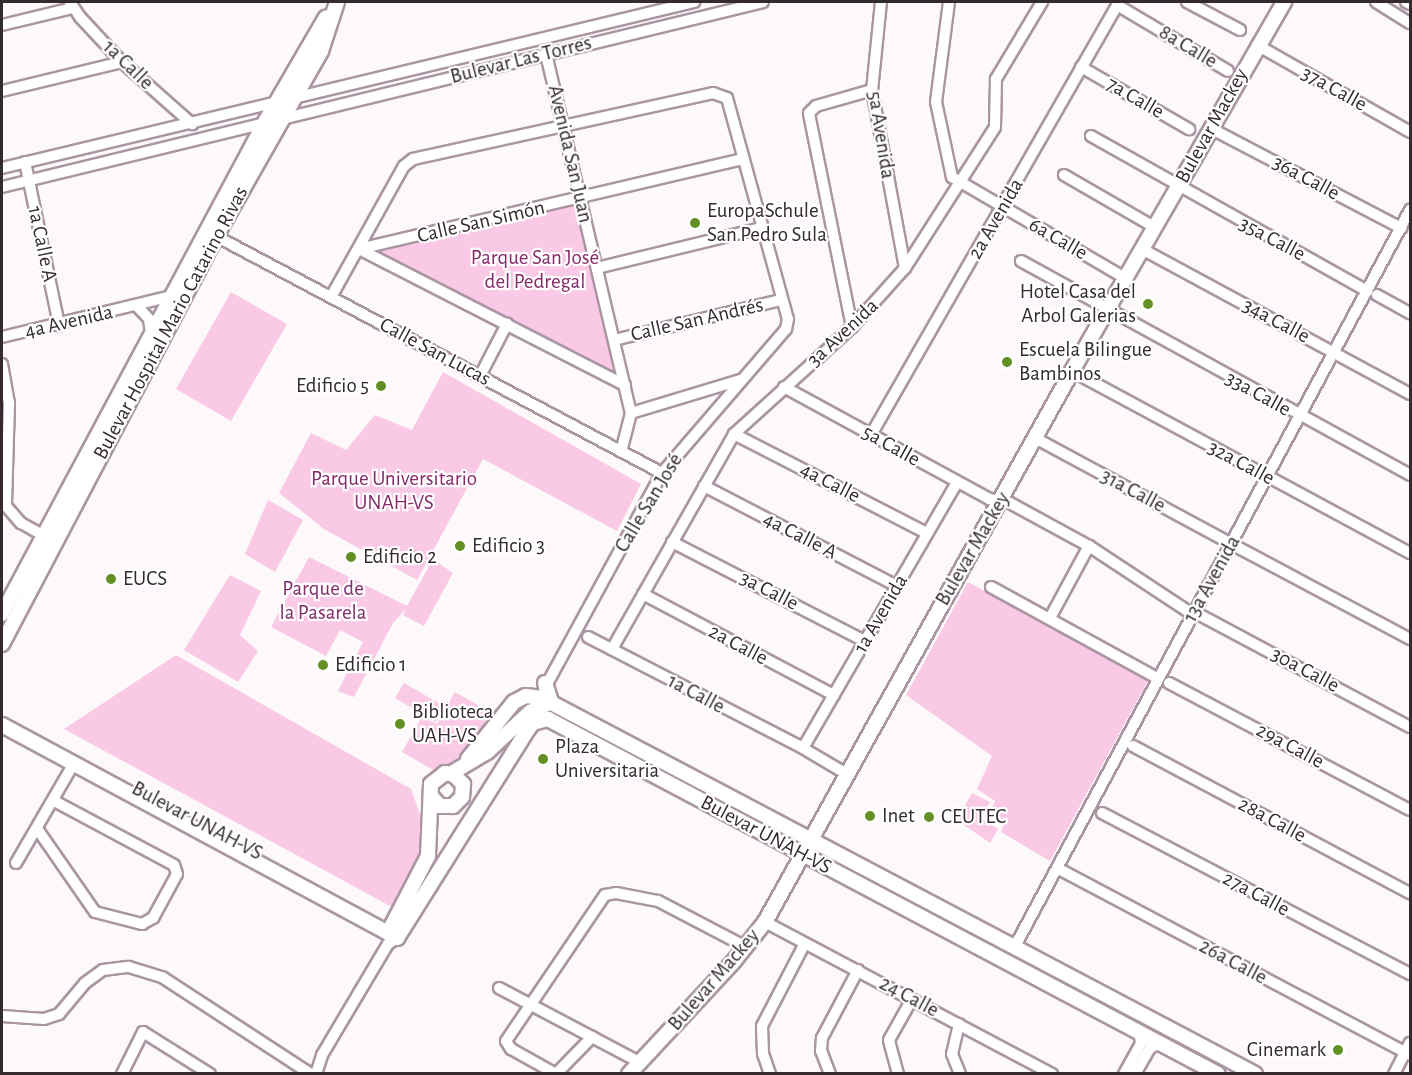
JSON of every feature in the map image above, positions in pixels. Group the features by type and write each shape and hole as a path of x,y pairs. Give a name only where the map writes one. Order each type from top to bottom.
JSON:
{"main road":[{"name":"Bulevar Hospital Mario Catarino Rivas","path":"2,614 171,296 321,51 336,2"},
{"name":"Bulevar Hospital Mario Catarino Rivas","path":"3,638 211,234 265,122 336,2"},
{"name":"Bulevar Mackey","path":"629,1074 746,947 765,922 845,773 1257,45 1284,2"},
{"path":"393,935 428,856 433,781 450,774 468,759 487,752 530,712 547,700 545,683"},
{"name":"Bulevar UNAH-VS","path":"547,700 808,841 1255,1074"},
{"name":"Bulevar UNAH-VS","path":"2,716 393,935 533,723 548,718 1218,1074"},
{"name":"Bulevar UNAH-VS","path":"2,725 132,790"},
{"path":"431,796 440,806 460,800 504,766"},
{"path":"450,774 461,780 459,833"},
{"path":"1035,975 1053,977 1099,1001 1110,998"}],"street":[{"name":"Bulevar Las Torres","path":"275,104 694,2"},
{"name":"Bulevar Las Torres","path":"265,122 763,2"},
{"name":"5a Avenida","path":"881,2 872,90 904,268"},
{"path":"949,2 936,102 950,173 959,183"},
{"name":"3a Avenida","path":"612,649 734,434 852,327 904,268 995,126 996,79 1042,2"},
{"path":"1187,2 1240,30"},
{"path":"1376,2 1410,22"},
{"path":"1406,2 1410,4"},
{"name":"2a Avenida","path":"871,435 1118,3"},
{"name":"8a Calle","path":"1118,3 1228,71"},
{"path":"2,25 71,5"},
{"name":"1a Calle","path":"71,5 122,62 192,124"},
{"name":"37a Calle","path":"1257,45 1410,132"},
{"name":"Avenida San Juan","path":"546,54 632,413 621,452"},
{"path":"2,91 122,62"},
{"name":"7a Calle","path":"1081,67 1189,129"},
{"path":"852,327 809,113 816,106 872,90"},
{"path":"332,297 404,166 413,159 723,94 781,300"},
{"path":"2,168 275,104"},
{"path":"2,187 265,122"},
{"name":"36a Calle","path":"1210,128 1407,231"},
{"name":"35a Calle","path":"1091,136 1178,187 1410,313"},
{"name":"Calle San Simón","path":"359,249 581,199 742,159"},
{"name":"1a Calle A","path":"25,162 59,325"},
{"path":"1064,175 1154,227"},
{"name":"6a Calle","path":"959,183 1125,278"},
{"name":"13a Avenida","path":"1014,948 1157,678 1235,546 1268,477 1334,353 1372,293 1407,231 1410,210"},
{"path":"597,268 761,228"},
{"name":"Calle San Lucas","path":"211,234 662,473"},
{"path":"359,249 625,385"},
{"name":"34a Calle","path":"1142,249 1410,394"},
{"name":"33a Calle","path":"1021,261 1107,311 1410,475"},
{"name":"4a Avenida","path":"2,337 171,296"},
{"name":"Calle San José","path":"545,683 582,634 662,473 786,329 788,319 781,300"},
{"name":"Calle San Andrés","path":"614,340 781,300"},
{"name":"4a Avenida","path":"137,306 149,319 151,334"},
{"path":"480,376 507,324"},
{"path":"2,364 9,403 6,506 21,524 43,535"},
{"name":"32a Calle","path":"1072,371 1410,553"},
{"path":"632,413 743,379"},
{"name":"5a Calle","path":"784,387 957,482 1000,502"},
{"name":"4a Calle","path":"734,434 927,533"},
{"name":"31a Calle","path":"1035,438 1410,639"},
{"name":"1a Avenida","path":"805,748 957,482"},
{"name":"4a Calle A","path":"704,486 897,586"},
{"name":"30a Calle","path":"1000,502 1089,546 1196,614 1410,727"},
{"name":"3a Calle","path":"672,542 865,641"},
{"path":"1050,618 1089,546"},
{"path":"991,587 1157,678"},
{"name":"2a Calle","path":"643,594 834,695"},
{"name":"1a Calle","path":"582,634 800,748 805,748 845,773"},
{"name":"29a Calle","path":"1169,683 1410,810"},
{"name":"28a Calle","path":"1134,747 1410,893"},
{"path":"16,863 38,830 74,763"},
{"path":"38,830 95,912 142,924 153,918 177,874 174,865 54,801"},
{"name":"27a Calle","path":"1102,813 1410,975"},
{"name":"26a Calle","path":"1057,868 1409,1050"},
{"path":"592,1037 556,1074 508,1046 506,1041 597,903 610,893 658,902 746,947"},
{"name":"24 Calle","path":"765,922 1052,1074"},
{"path":"2,1016 44,1019 59,1014 85,983 103,970 129,967 162,977 314,1074 322,1055 393,935"},
{"path":"770,1074 763,1054 762,1026 805,943"},
{"path":"830,1074 821,1051 822,1038 858,970"},
{"path":"499,988 641,1063"},
{"path":"898,1074 889,1040 912,999"},
{"path":"959,1024 952,1054 960,1074"},
{"path":"1124,1074 1141,1043 1139,1031"},
{"path":"122,1074 143,1032 210,1074"},
{"path":"1136,1074 1150,1048 1160,1043"},
{"path":"1394,1074 1409,1050"}],"green space":[{"name":"Parque San José del Pedregal","path":"581,199 617,381 371,247"},
{"path":"231,292 287,324 231,421 176,389"},
{"name":"Parque Universitario UNAH-VS","path":"443,372 641,484 617,531 483,459 417,580 324,529 279,493 311,433 346,450 375,415 412,430"},
{"path":"268,500 303,520 275,572 245,554"},
{"name":"Parque de la Pasarela","path":"309,557 407,606 433,559 453,573 424,626 403,615 406,609 393,623 354,697 338,691 363,642 340,630 326,656 271,627"},
{"path":"230,575 261,591 240,635 258,651 238,682 184,650"},
{"path":"968,582 1149,679 1050,861 1001,832 1004,824 989,814 995,801 977,789 992,756 906,695"},
{"path":"176,655 411,789 422,820 421,864 392,907 64,729"},
{"path":"404,683 445,707 436,722 395,698"},
{"path":"455,692 490,712 452,781 402,752 422,717 437,724"},
{"path":"972,793 990,802 981,819 998,829 990,843 957,820"}],"place":[{"name":"EuropaSchule San Pedro Sula","path":"695,223"},
{"name":"Hotel Casa del Arbol Galerias","path":"1148,304"},
{"name":"Escuela Bilingue Bambinos","path":"1007,362"},
{"name":"Edificio 5","path":"381,386"},
{"name":"Edificio 3","path":"460,546"},
{"name":"Edificio 2","path":"351,557"},
{"name":"EUCS","path":"111,579"},
{"name":"Edificio 1","path":"323,665"},
{"name":"Biblioteca UAH-VS","path":"400,724"},
{"name":"Plaza Universitaria","path":"543,759"},
{"name":"Inet","path":"870,816"},
{"name":"CEUTEC","path":"929,817"},
{"name":"Cinemark","path":"1338,1050"}]}
